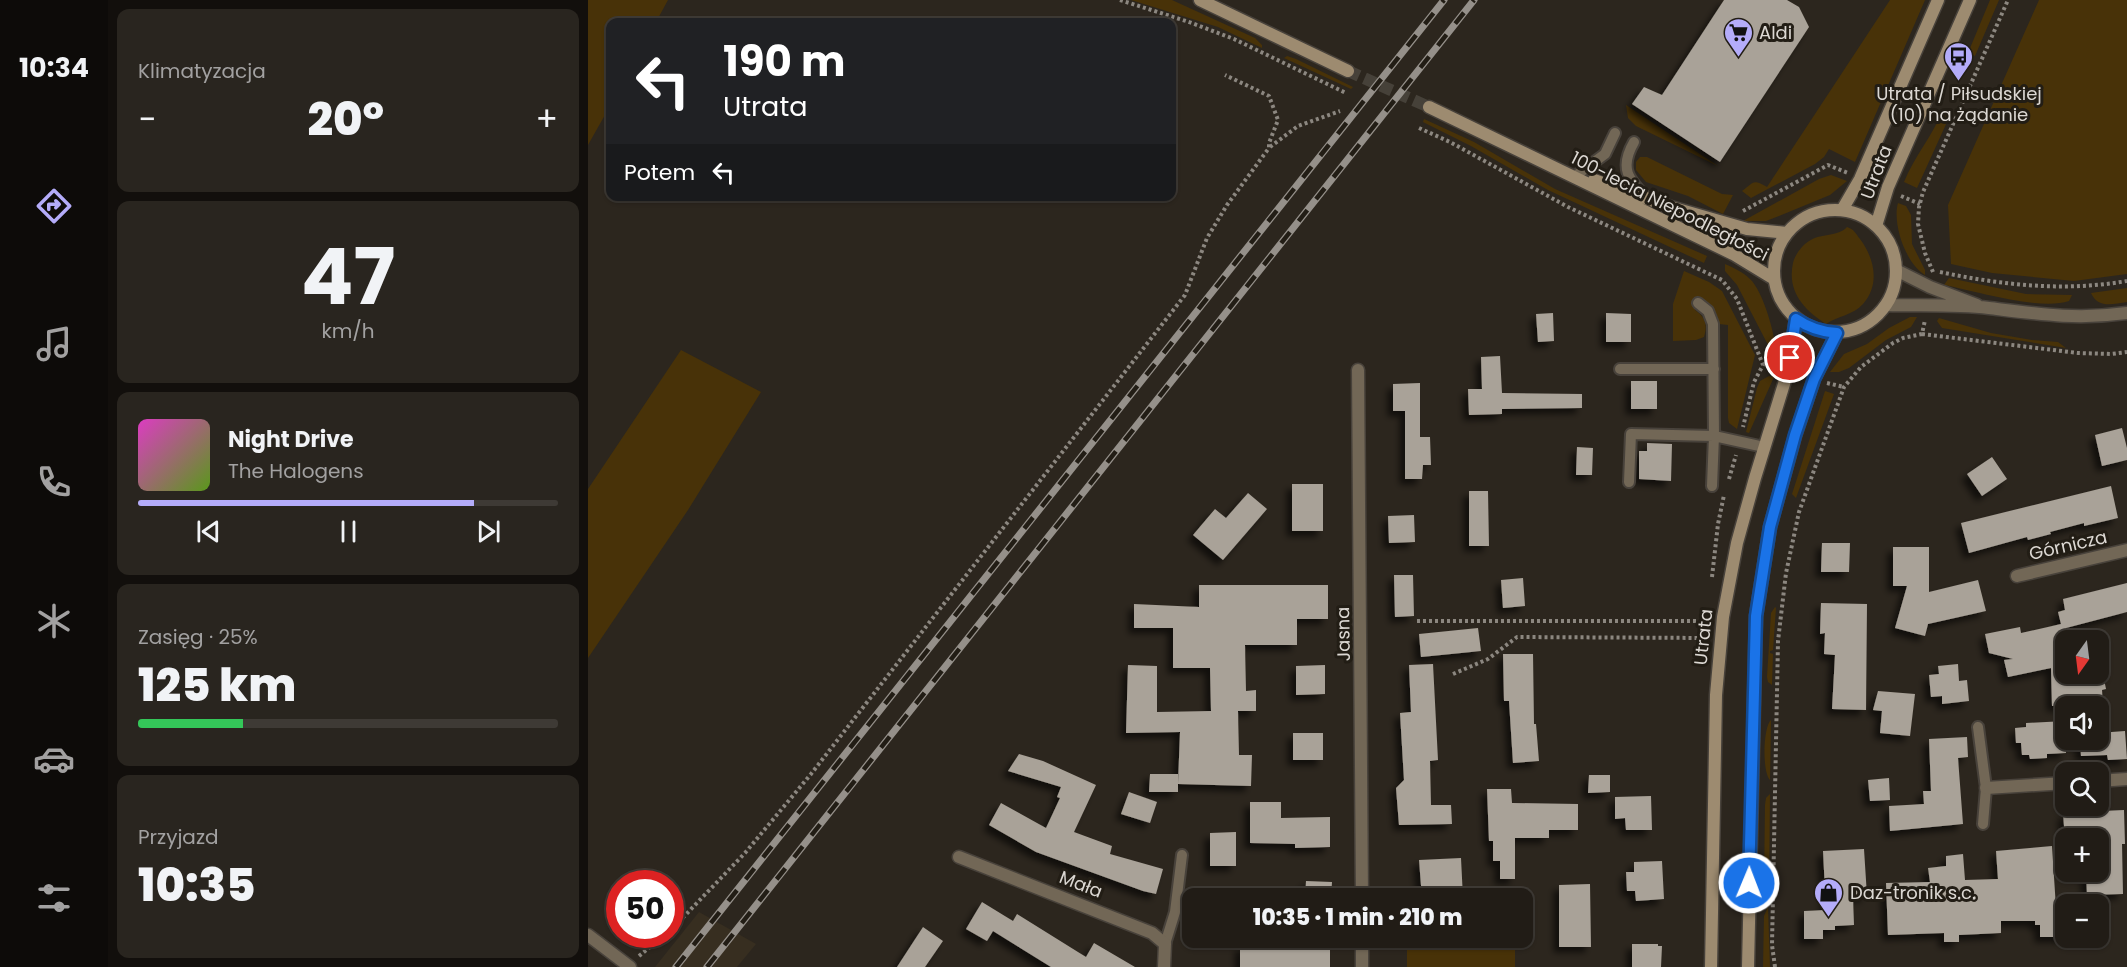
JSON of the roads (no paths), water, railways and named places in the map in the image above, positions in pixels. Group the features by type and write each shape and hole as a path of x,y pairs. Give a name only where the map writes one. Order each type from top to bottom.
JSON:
{"main road":[{"path":"1200,0 1348,70"},
{"name":"Utrata","path":"1842,210 1860,179 1938,0"},
{"name":"Utrata","path":"1876,226 1887,190 1970,0"},
{"name":"100-lecia Niepodległości","path":"1429,107 1733,254 1774,279"},
{"name":"100-lecia Niepodległości","path":"1550,165 1674,208 1747,229 1787,233"},
{"name":"Utrata","path":"1842,210 1854,213 1876,226 1887,239 1894,254 1896,270 1894,288 1887,305 1873,320 1856,329 1837,333 1822,332 1796,319 1783,305 1775,288 1774,279 1775,257 1787,233 1795,224 1809,215 1825,211 1842,210"},
{"name":"Utrata","path":"1711,967 1716,694 1722,622 1737,543 1788,371 1796,319"},
{"path":"1748,967 1756,616 1770,527 1795,435 1814,379 1837,333"}],"street":[{"path":"1896,270 1930,287 1987,308"},
{"path":"1887,305 1987,308 2032,315 2079,318 2127,313"},
{"name":"Jasna","path":"1358,370 1362,888"},
{"name":"Górnicza","path":"2018,576 2127,550"},
{"path":"2109,780 2127,779"},
{"path":"1986,788 2055,784"},
{"name":"Mała","path":"959,856 1130,923 1152,933 1165,944"},
{"path":"588,935 629,966"},
{"path":"1164,967 1165,944"},
{"path":"1362,948 1362,967"}],"lane":[{"path":"1578,174 1605,154 1615,133"},
{"path":"1634,142 1626,165 1630,181 1647,199"},
{"path":"1698,303 1704,306 1711,316 1714,369 1712,486"},
{"path":"1620,369 1714,369"},
{"path":"1629,482 1631,434 1714,436 1764,447"},
{"path":"1978,727 1986,788 1983,824"},
{"path":"1165,944 1175,912 1182,855"}],"tunnel":[{"path":"1348,71 1429,107"}],"railway":[{"path":"676,967 1444,0"},
{"path":"707,967 1474,0"}],"place":[{"name":"Aldi","path":"1738,58"},
{"name":"Utrata / Piłsudskiej (10) na żądanie","path":"1959,82"},
{"name":"Daz-tronik s.c.","path":"1829,918"}]}
